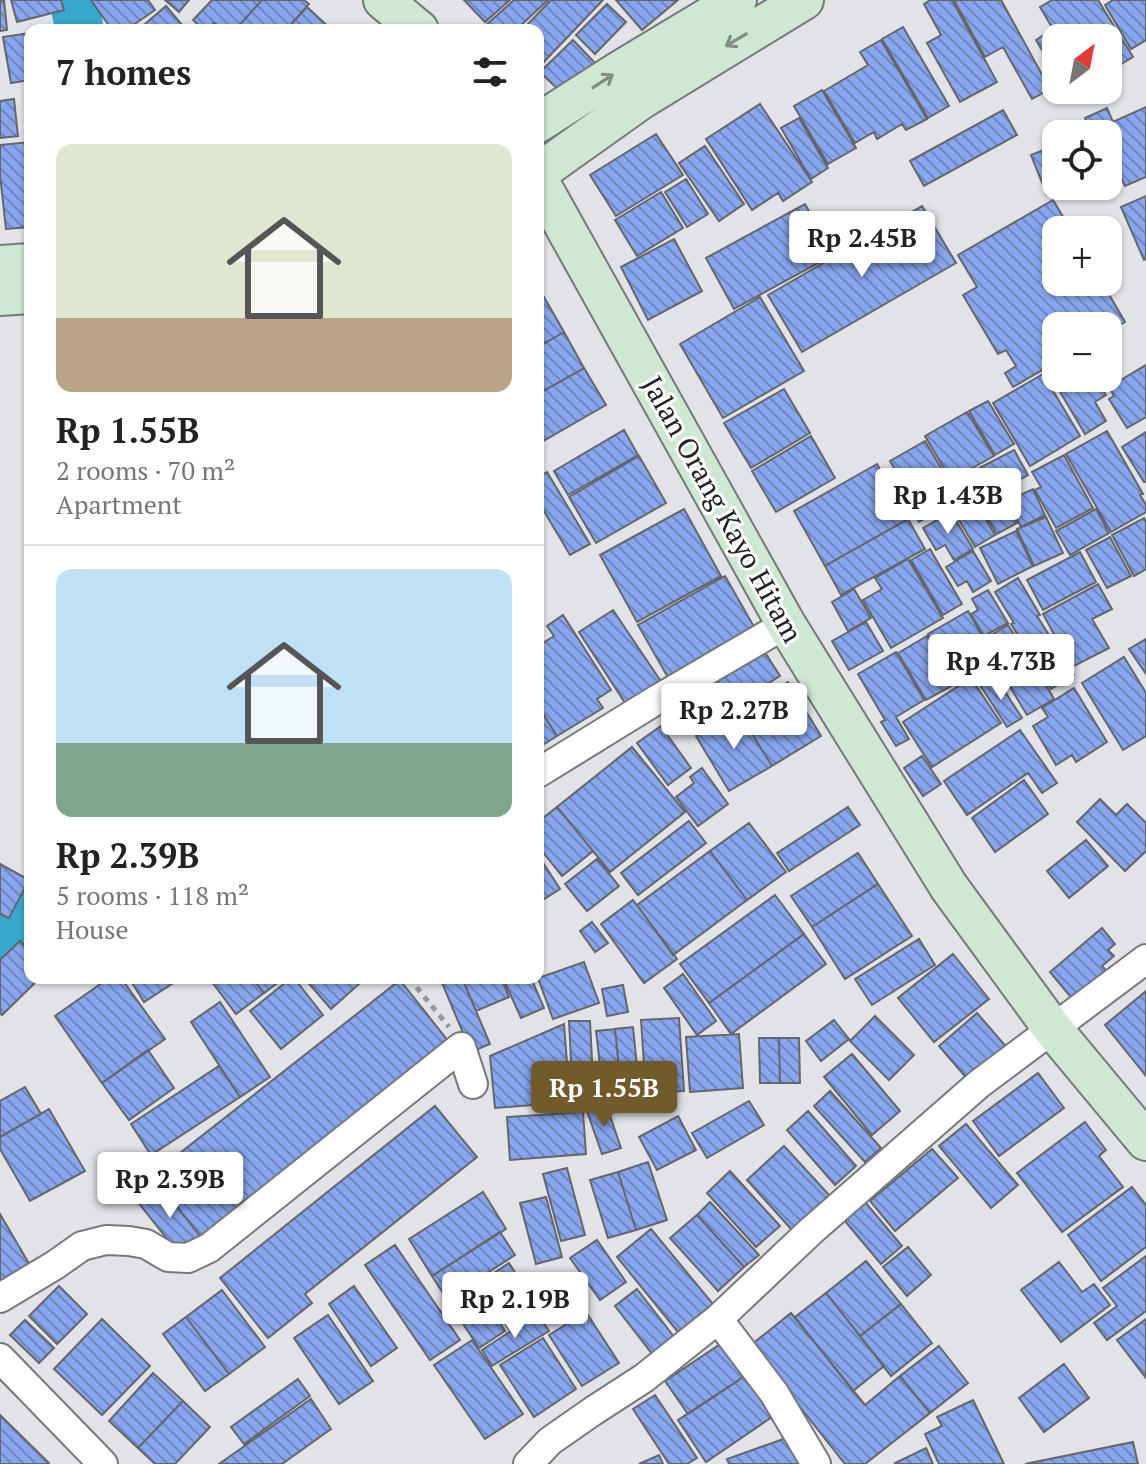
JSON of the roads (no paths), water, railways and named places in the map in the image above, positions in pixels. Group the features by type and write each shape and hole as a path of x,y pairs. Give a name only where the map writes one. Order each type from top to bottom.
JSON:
{"main road":[{"path":"383,0 412,24"},
{"path":"544,119 737,0"},
{"path":"544,172 642,99 804,0"},
{"name":"Jalan Orang Kayo Hitam","path":"544,187 786,624 949,887 1052,1028 1146,1141"},
{"path":"0,265 24,263"},
{"path":"0,296 24,294"}],"street":[{"path":"544,769 786,624"},
{"path":"528,1464 550,1441 644,1378 718,1319 811,1231 979,1084 1146,959"},
{"path":"0,1298 82,1246 106,1240 146,1244 168,1257 188,1258 209,1248 461,1047 473,1084"},
{"path":"718,1319 774,1393 816,1464"},
{"path":"0,1358 103,1464"}],"waterway":[{"path":"73,0 79,24"},
{"path":"0,938 24,911"}]}
